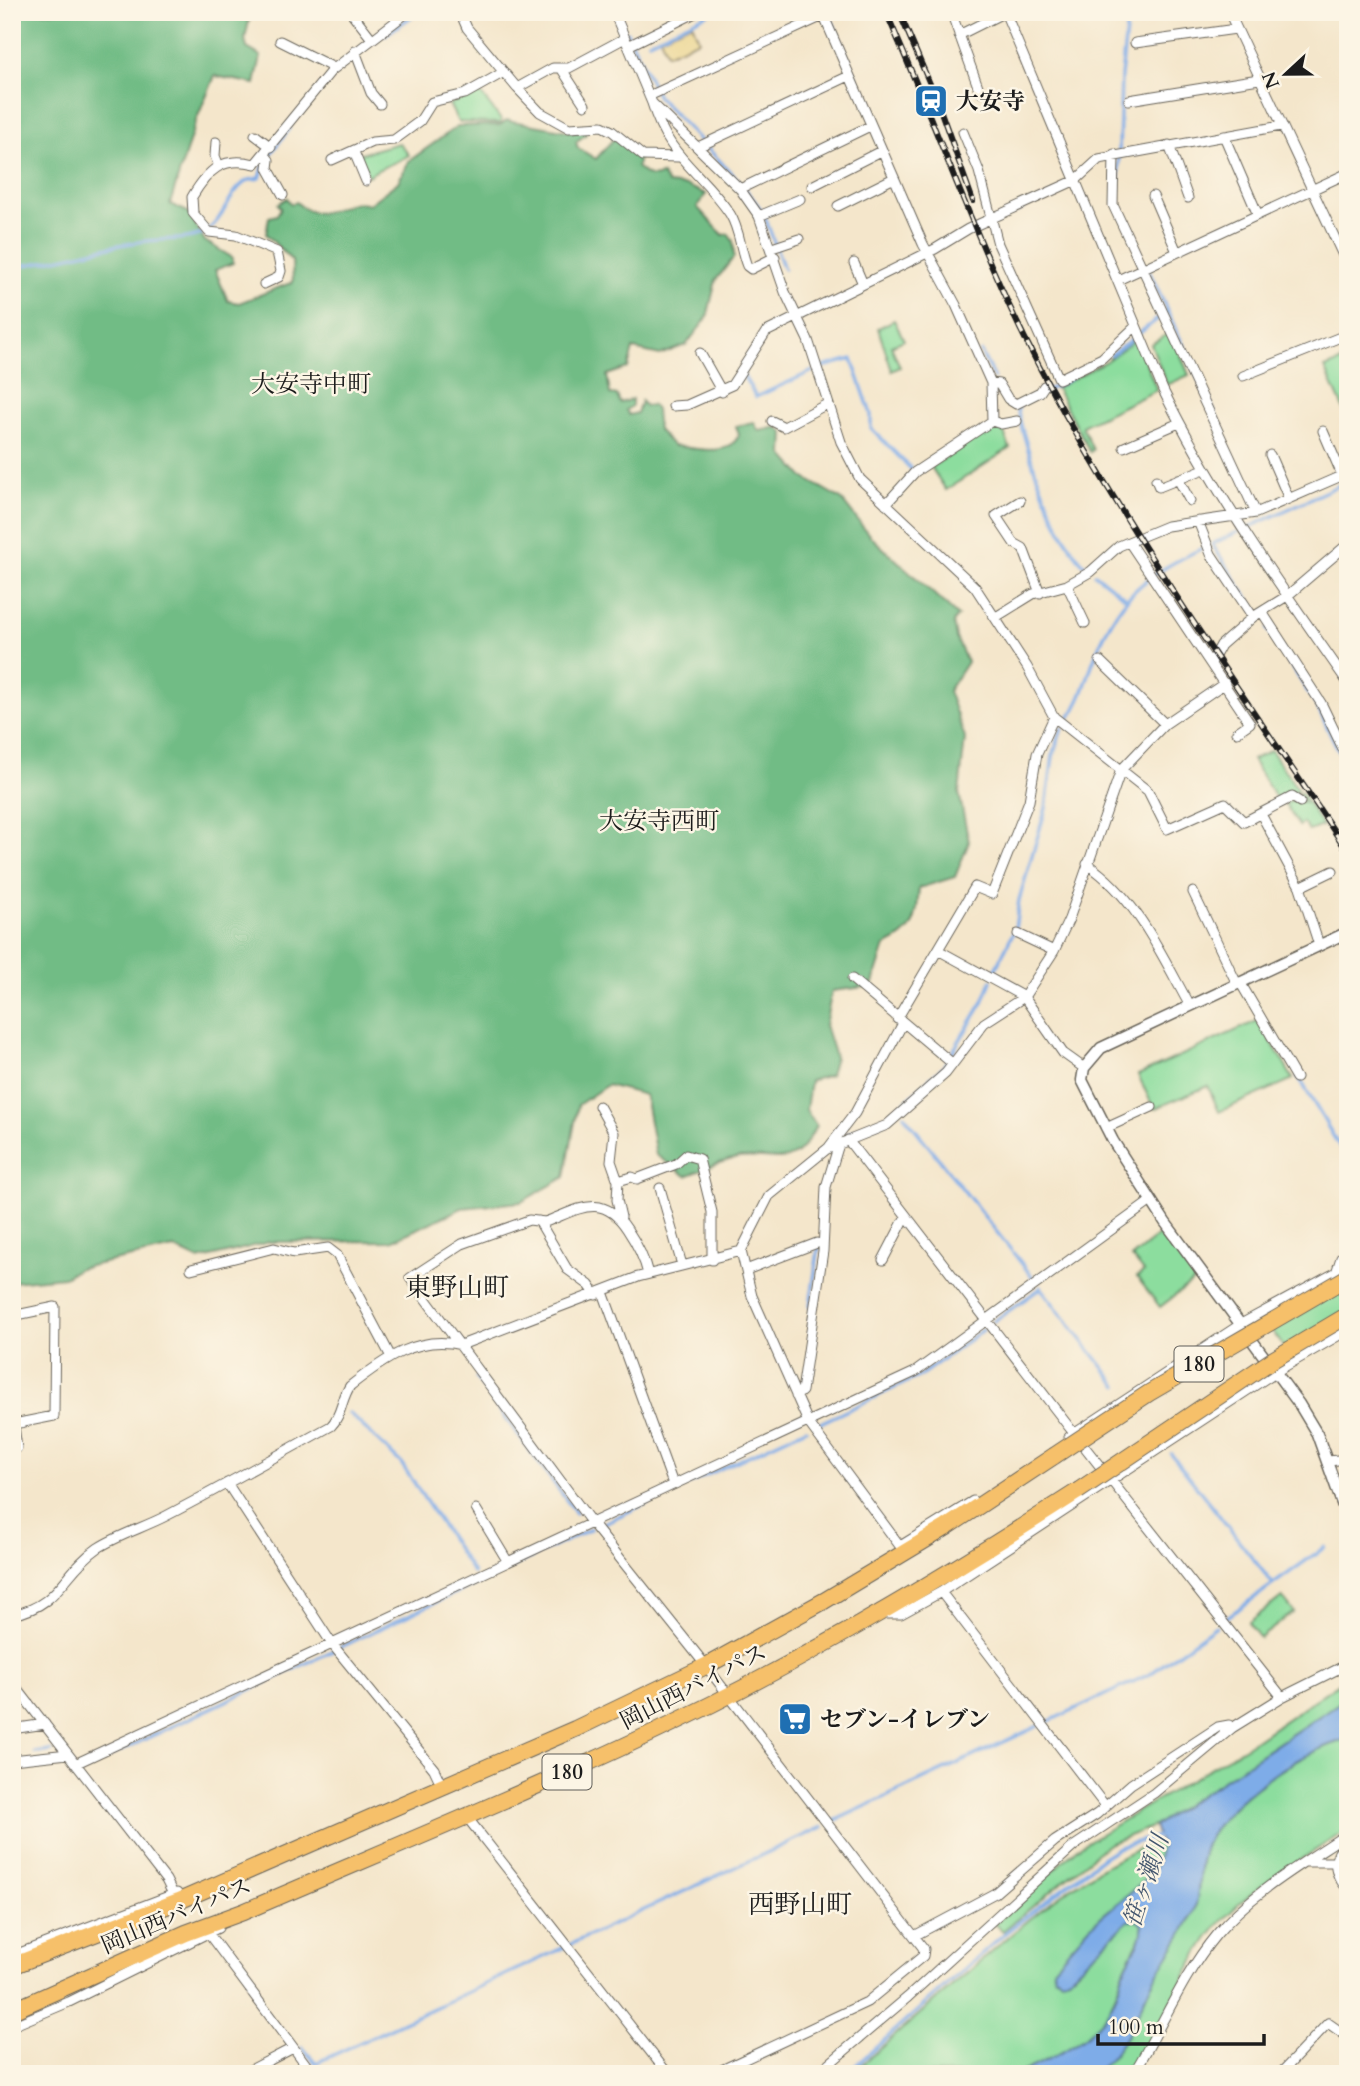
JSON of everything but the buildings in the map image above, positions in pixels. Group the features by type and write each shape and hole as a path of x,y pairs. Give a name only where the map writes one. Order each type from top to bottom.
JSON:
{"highway":[{"name":"岡山西バイパス","path":"14,1962 179,1901 575,1729 706,1666 824,1601 947,1527 1149,1393 1342,1273"},
{"name":"岡山西バイパス","path":"12,2011 186,1933 243,1912 591,1762 728,1695 955,1571 1275,1359 1348,1315"}],"street":[{"path":"351,12 372,38"},
{"path":"264,284 279,277 281,271 278,255 273,248 236,235 208,231 193,213 192,197 219,166 236,159 255,164 268,154 334,68 356,54 372,38 408,12"},
{"path":"460,12 467,28 540,113 569,128 601,126 612,131 643,156 678,157"},
{"path":"614,12 653,97 664,138 732,218 747,266 751,269 775,250 799,239"},
{"path":"517,88 553,68 569,68 698,12"},
{"path":"951,12 980,92"},
{"path":"959,35 1005,12 1179,423 1234,518 1348,683"},
{"path":"1228,12 1348,267"},
{"path":"653,97 822,14 927,252 956,305 991,383 992,421"},
{"path":"1135,43 1237,29"},
{"path":"280,41 334,68"},
{"path":"356,54 371,93 380,104"},
{"path":"561,68 585,105"},
{"path":"332,160 372,142 394,140 420,121 432,102 465,94 504,72"},
{"path":"702,145 849,76"},
{"path":"1129,100 1259,79"},
{"path":"653,97 743,188 762,215 775,250 785,292 808,340 846,457 860,479 953,563 996,617 1054,717 1148,791 1167,829 1225,803 1244,822 1262,816 1292,797 1300,802"},
{"path":"743,188 870,126"},
{"path":"673,406 687,405 722,392 737,379 766,332 1076,180 1090,164 1169,145 1281,126"},
{"path":"962,132 979,171 998,244 1059,379 1102,358 1138,331"},
{"path":"255,135 268,154 268,168 283,195"},
{"path":"1224,136 1258,215"},
{"path":"216,142 215,156 219,166"},
{"path":"1169,145 1188,198"},
{"path":"812,186 881,151"},
{"path":"354,152 366,181"},
{"path":"1116,156 1113,205 1256,513"},
{"path":"1118,280 1348,173"},
{"path":"838,206 894,178"},
{"path":"1153,196 1177,252"},
{"path":"762,215 800,199"},
{"path":"854,263 863,284"},
{"path":"1243,376 1348,334"},
{"path":"700,353 722,392"},
{"path":"991,383 999,384 1008,398 1017,404 1040,392 1044,386"},
{"path":"772,421 784,427 827,404"},
{"path":"992,421 1001,424 1017,421"},
{"path":"886,503 915,472 992,421"},
{"path":"1124,447 1179,423"},
{"path":"996,617 1003,610 1040,593 1067,585 1090,572 1119,546 1167,526 1256,513 1345,474 1323,431"},
{"path":"1270,455 1289,499"},
{"path":"1156,480 1159,487 1204,469"},
{"path":"1178,479 1190,501"},
{"path":"1020,501 996,516 1014,543 1023,548 1040,593"},
{"path":"1198,521 1211,554 1258,614 1321,703 1348,759"},
{"path":"1129,542 1250,723 1237,732"},
{"path":"1211,663 1221,645 1258,614 1287,596 1348,544"},
{"path":"1067,585 1085,623"},
{"path":"1100,661 1165,724"},
{"path":"827,1149 887,1125 950,1062 984,1023 1024,997 1054,951 1069,919 1121,770 1165,724 1225,683"},
{"path":"900,1546 808,1422 799,1394 752,1296 741,1251 769,1196 827,1149 855,1113 900,1021 975,887 992,894 1029,801 1037,754 1054,717"},
{"path":"1262,816 1300,887 1319,945"},
{"path":"1087,864 1106,877 1135,909 1190,1006"},
{"path":"1300,887 1333,871"},
{"path":"1193,892 1238,983 1296,1078"},
{"path":"1348,932 1101,1048 1084,1068 1082,1080 1106,1128 1151,1201 1277,1371 1317,1434 1348,1520"},
{"path":"1018,934 1054,951"},
{"path":"938,950 1024,997 1063,1053 1084,1068"},
{"path":"852,979 950,1062"},
{"path":"599,1106 614,1133 611,1161 618,1181 617,1200 621,1217 634,1237 648,1274"},
{"path":"1106,1128 1153,1107"},
{"path":"844,1142 906,1216 1282,1697"},
{"path":"799,1394 823,1251 826,1187 844,1142"},
{"path":"618,1181 632,1177 637,1180 676,1164 686,1155 699,1159 712,1212 712,1260"},
{"path":"660,1188 682,1265"},
{"path":"80,1768 591,1522 915,1372 1151,1201"},
{"path":"621,1217 603,1208 592,1208 561,1213 545,1222 529,1220 450,1250 410,1278 591,1522 706,1666 924,1949 923,1956 882,1993 713,2074"},
{"path":"883,1260 906,1216"},
{"path":"539,1221 567,1269 600,1294 673,1485"},
{"path":"746,1269 817,1243"},
{"path":"191,1269 274,1248 294,1253 316,1247 328,1248 337,1255 391,1357"},
{"path":"12,1615 31,1611 48,1602 81,1563 100,1547 146,1526 331,1426 339,1418 344,1395 350,1386 391,1357 412,1346 432,1342 461,1345 648,1274 741,1251"},
{"path":"1348,1254 1341,1258 1342,1273 1348,1290"},
{"path":"824,1601 900,1546 1241,1324 1342,1273 1348,1266"},
{"path":"12,1316 55,1307 54,1416 14,1424"},
{"path":"879,1614 901,1614 941,1592 1277,1371 1348,1330"},
{"path":"12,1411 17,1448 12,1448"},
{"path":"1328,1461 1348,1459"},
{"path":"227,1483 335,1647 434,1769 442,1786"},
{"path":"476,1509 508,1562"},
{"path":"941,1592 1106,1807"},
{"path":"817,2074 908,1997 1055,1861 1154,1793 1232,1728 1282,1697 1348,1664"},
{"path":"12,1682 166,1880 173,1894"},
{"path":"12,1729 45,1724"},
{"path":"914,1936 995,1893 1055,1841 1106,1807 1131,1784 1218,1727 1229,1725 1232,1728"},
{"path":"12,1760 68,1754"},
{"path":"466,1816 668,2074"},
{"path":"1133,2074 1215,1937 1244,1905 1348,1833"},
{"path":"1348,1842 1335,1862 1336,1874 1348,1889"},
{"path":"1304,1862 1335,1862"},
{"path":"14,1962 173,1894 249,1869"},
{"path":"12,2026 208,1933 243,1912"},
{"path":"208,1933 313,2074"},
{"path":"1280,2074 1328,2023 1348,2037"},
{"path":"243,2074 293,2048"}],"green space":[{"path":"12,12 251,12 245,39 247,48 261,56 255,84 215,76 195,123 170,204 188,212 205,241 233,258 233,263 215,270 228,301 239,303 293,282 292,261 266,234 269,217 277,215 281,208 278,204 287,198 291,204 296,202 307,209 325,212 359,202 369,204 398,182 409,161 458,126 500,125 507,120 568,131 584,130 586,134 576,142 578,148 596,159 616,136 639,156 637,167 645,174 662,175 668,184 687,186 706,194 697,207 723,235 728,234 733,241 734,257 716,280 707,318 686,345 660,355 633,349 628,368 607,375 610,394 617,395 620,403 632,399 632,406 626,410 629,415 637,413 641,401 645,406 652,405 656,410 658,430 673,446 719,449 734,442 739,435 736,426 754,423 759,431 777,427 784,433 783,454 803,477 841,499 870,536 958,616 953,622 956,638 967,662 948,691 965,738 959,793 969,842 955,877 919,888 913,923 896,941 885,946 872,986 832,991 825,1025 835,1057 830,1075 810,1081 806,1110 816,1126 798,1152 780,1159 733,1159 686,1176 656,1155 645,1095 607,1085 578,1105 565,1177 521,1202 462,1208 391,1241 269,1242 199,1260 174,1248 80,1268 64,1277 12,1282"},
{"path":"478,90 501,120 500,123 458,122 449,104"},
{"path":"399,143 409,155 368,176 359,154"},
{"path":"894,320 904,340 891,346 900,367 892,371 878,328"},
{"path":"1171,332 1189,375 1167,385 1151,344"},
{"path":"1136,339 1157,390 1082,426 1093,450 1090,452 1056,388 1106,361"},
{"path":"1348,359 1347,417 1325,368"},
{"path":"993,427 1002,428 1010,448 946,490 931,467"},
{"path":"1271,750 1298,790 1279,803 1252,760"},
{"path":"1301,792 1322,826 1309,831 1303,823 1299,826 1285,804 1291,800 1304,802 1298,795"},
{"path":"1259,1020 1293,1079 1219,1112 1208,1086 1154,1109 1138,1075"},
{"path":"1164,1231 1199,1277 1160,1307 1137,1277 1144,1272 1132,1257"},
{"path":"1335,1275 1348,1301 1348,1326 1307,1347 1292,1359 1262,1316"},
{"path":"1282,1597 1294,1612 1260,1638 1248,1623"},
{"path":"1348,1677 1348,1697 1154,1826 1108,1844 1003,1931 995,1924 1077,1848 1250,1744"},
{"path":"1348,1739 1348,1829 1254,1891 1222,1921 1197,1955 1151,2042 1129,2074 1092,2074 1111,2057 1126,2037 1153,1981 1191,1917 1197,1900 1203,1852 1216,1828 1230,1811 1267,1779 1309,1754"},
{"path":"1153,1843 1161,1846 1156,1866 1138,1886 1090,1926 1069,1978 1128,1921 1137,1920 1142,1925 1143,1933 1126,1966 1110,2009 1093,2031 1064,2052 1018,2074 851,2074 1058,1897 1104,1867"}],"sand":[{"path":"692,23 699,40 667,54 660,37"}],"water":[{"name":"笹ヶ瀬川","path":"1348,1697 1348,1739 1309,1754 1267,1780 1230,1811 1216,1828 1203,1852 1197,1900 1191,1917 1153,1981 1126,2037 1111,2057 1092,2074 1018,2074 1080,2041 1101,2022 1112,2005 1141,1935 1142,1925 1137,1920 1128,1921 1069,1978 1062,1980 1054,1976 1053,1968 1090,1926 1138,1886 1156,1866 1161,1846 1154,1826"}],"waterway":[{"path":"385,35 418,12"},
{"path":"649,41 712,12"},
{"path":"828,12 861,90"},
{"path":"1118,192 1121,76 1128,12"},
{"path":"627,32 658,97 740,182 763,212 784,269"},
{"path":"12,267 122,245 201,234 218,220 239,187 247,181 260,178 265,161 290,128"},
{"path":"970,233 1022,209"},
{"path":"1149,271 1220,425"},
{"path":"1111,355 1168,311"},
{"path":"981,352 994,378"},
{"path":"819,368 852,359 871,414 871,428 912,470"},
{"path":"743,375 756,397 813,371"},
{"path":"1044,392 1071,378"},
{"path":"1019,407 1021,426 1044,493 1065,537 1088,568"},
{"path":"1248,528 1348,481"},
{"path":"1238,532 1212,544 1256,611"},
{"path":"1067,721 1080,699 1102,639 1123,604 1149,579 1205,547"},
{"path":"1095,574 1126,598"},
{"path":"1268,629 1317,706 1348,770"},
{"path":"993,974 1015,929 1019,900 1046,808 1053,756 1062,728"},
{"path":"848,1133 884,1121 944,1066 983,1002 991,981"},
{"path":"1298,1076 1348,1161"},
{"path":"904,1115 1034,1279"},
{"path":"810,1306 819,1245"},
{"path":"1040,1287 1118,1386"},
{"path":"994,1321 1041,1288"},
{"path":"816,1425 918,1377 983,1330"},
{"path":"476,1378 576,1513"},
{"path":"349,1413 401,1463 473,1573"},
{"path":"604,1523 806,1429"},
{"path":"1171,1454 1273,1584"},
{"path":"82,1769 591,1529"},
{"path":"1226,1618 1325,1547"},
{"path":"1045,1723 1150,1674 1216,1626"},
{"path":"832,1822 1038,1726"},
{"path":"35,1753 51,1751"},
{"path":"63,1758 76,1771"},
{"path":"302,2047 316,2063 822,1827"},
{"name":"笹ヶ瀬川","path":"846,2074 1005,1933 1103,1857 1119,1847 1159,1836"}],"railway":[{"path":"886,12 983,247 1049,385 1155,564 1348,852"},
{"path":"899,12 936,98 973,201"}],"place":[{"name":"大安寺","path":"931,101"},
{"name":"セブン-イレブン","path":"795,1719"}],"district":[{"name":"大安寺中町","path":"311,384"},
{"name":"大安寺西町","path":"659,821"},
{"name":"東野山町","path":"457,1287"},
{"name":"西野山町","path":"800,1904"}]}
